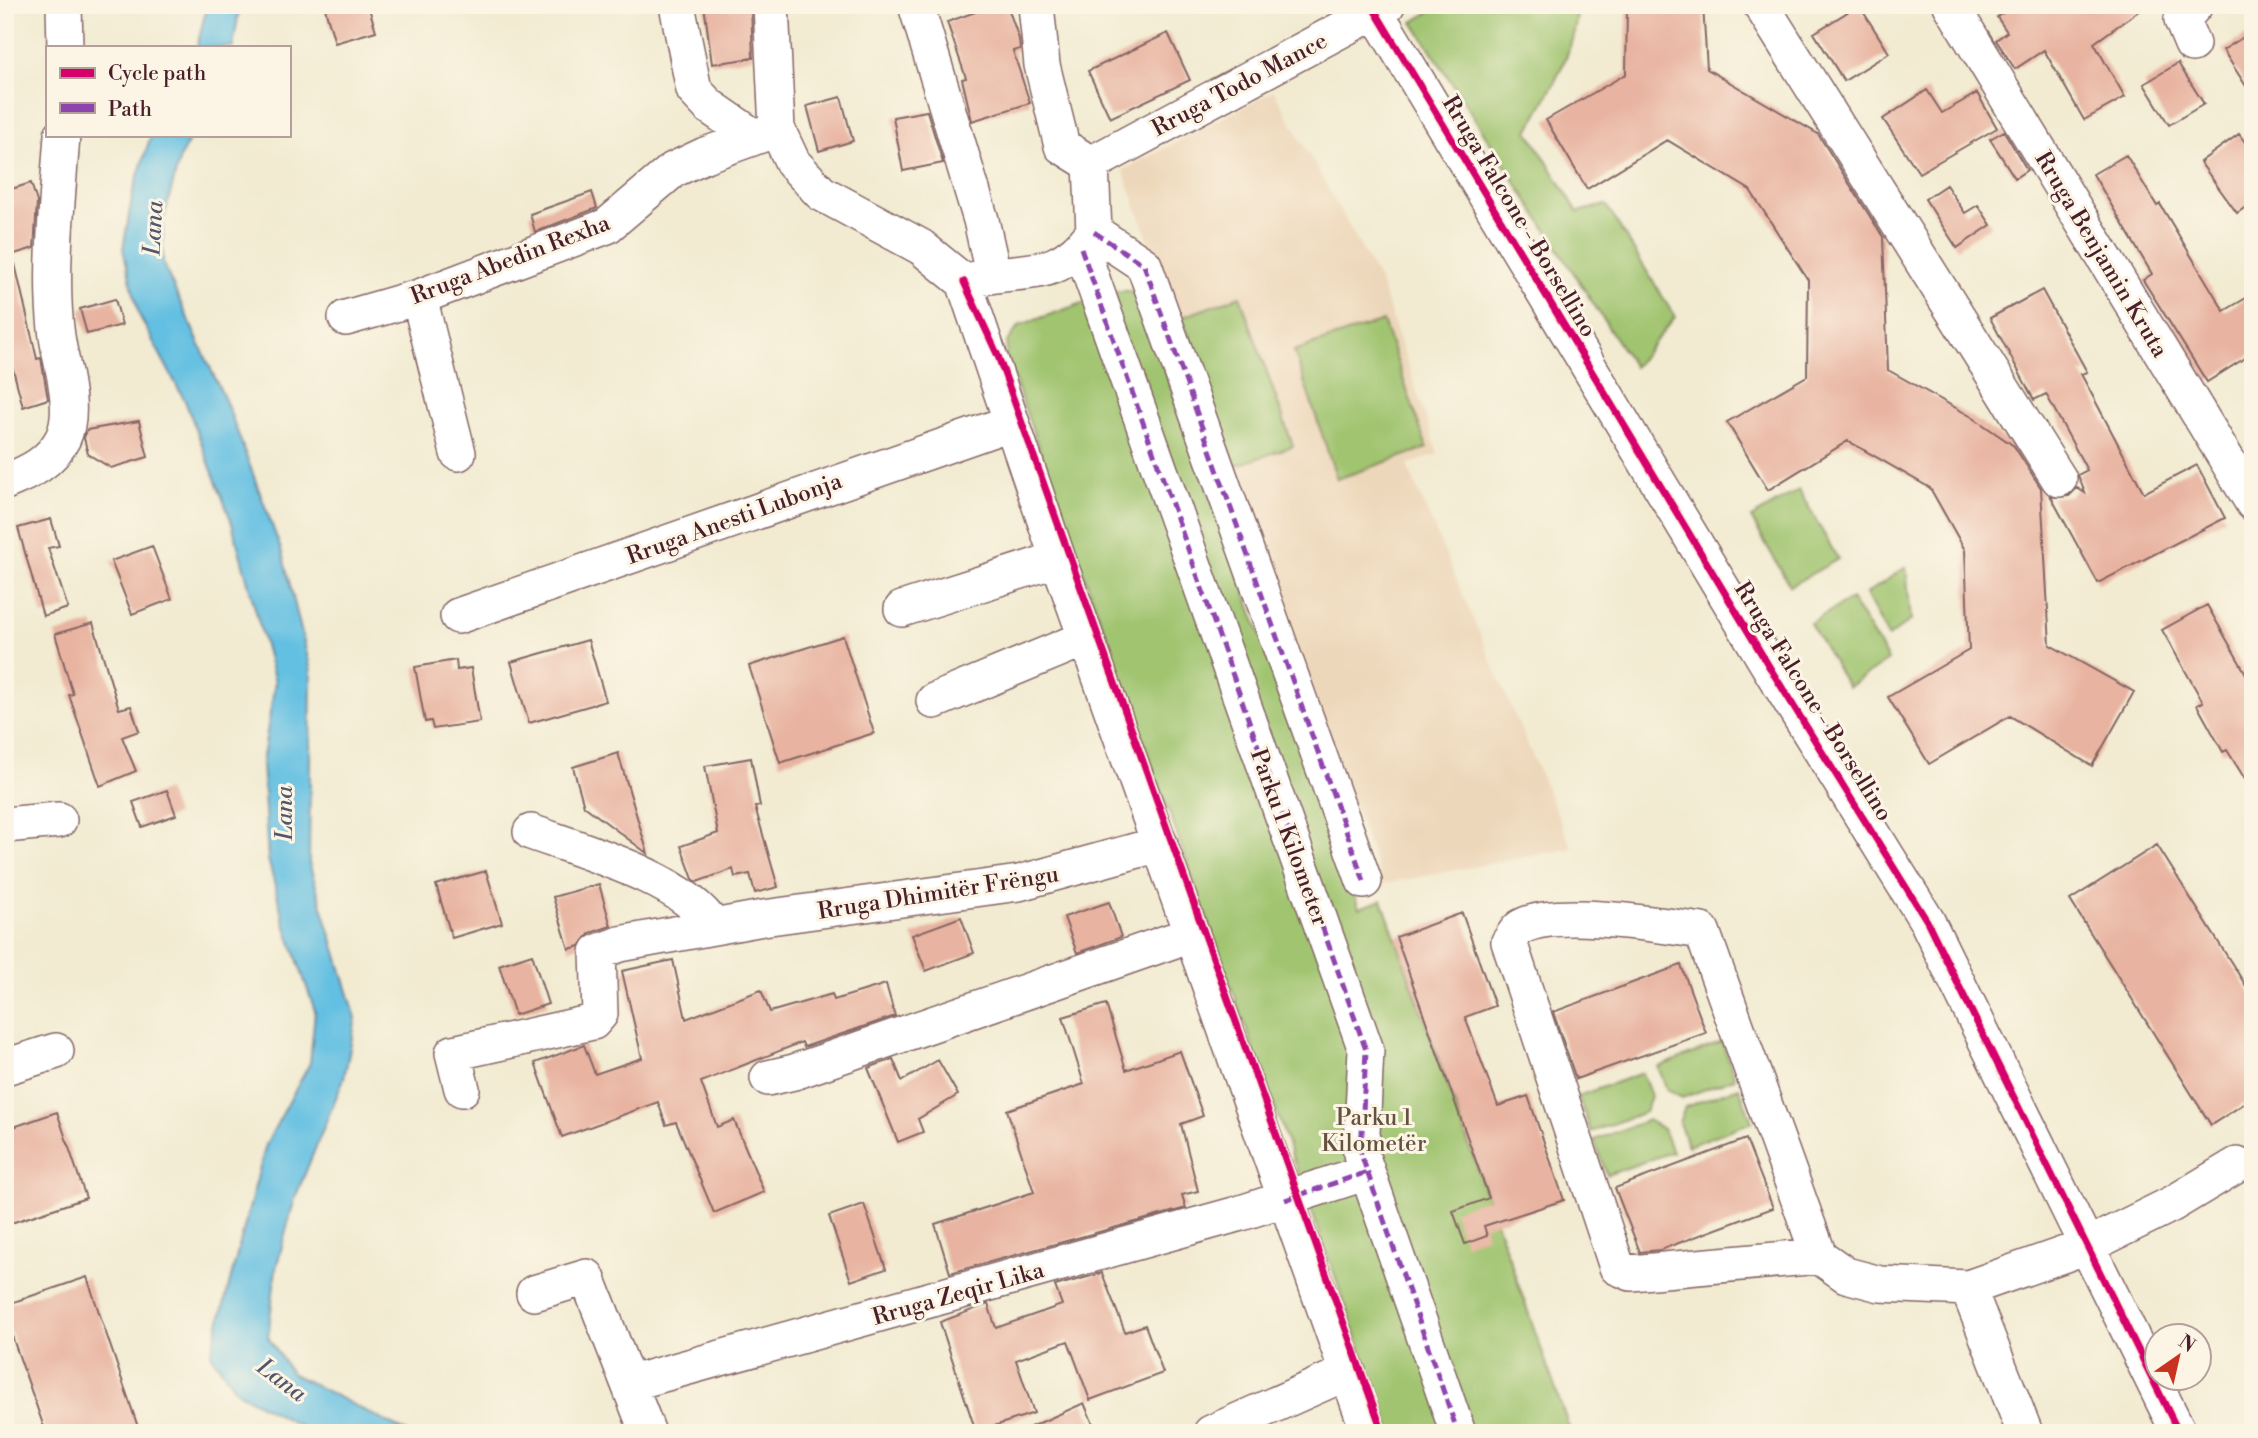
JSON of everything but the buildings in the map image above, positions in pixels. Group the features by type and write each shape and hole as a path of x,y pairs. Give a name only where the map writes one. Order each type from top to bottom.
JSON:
{"street":[{"path":"64,5 65,46"},
{"path":"677,5 694,90 709,106 766,133 821,193 978,278 1039,272 1062,263 1087,240 1143,265 1364,881"},
{"path":"766,133 771,5"},
{"path":"916,5 981,220 978,278 1010,423 1369,1433"},
{"path":"1036,5 1042,65 1062,146 1091,164"},
{"path":"1761,5 2059,479"},
{"name":"Rruga Benjamin Kruta","path":"1951,5 2253,503"},
{"path":"2192,44 2182,20 2195,5"},
{"name":"Rruga Todo Mance","path":"1091,164 1381,8"},
{"name":"Rruga Falcone - Borsellino","path":"1381,8 1766,661 1927,920 2085,1247 2179,1433"},
{"name":"Rruga Abedin Rexha","path":"346,318 419,297 607,226 673,170 766,133"},
{"path":"5,482 50,459 64,436 68,411 55,328 62,136"},
{"name":"Parku 1 Kilometer","path":"1091,164 1087,240 1366,1051 1361,1154 1458,1433"},
{"path":"419,297 458,453"},
{"name":"Rruga Anesti Lubonja","path":"458,616 1010,423"},
{"path":"902,609 1058,559"},
{"path":"934,701 1086,638"},
{"path":"5,825 58,820"},
{"path":"531,832 646,874 706,914 713,926"},
{"name":"Rruga Dhimitër Frëngu","path":"462,1089 453,1053 593,1022 600,1014 598,952 620,944 713,926 1019,883 1160,844"},
{"path":"1819,1256 1631,1273 1618,1267 1509,942 1521,926 1546,920 1623,919 1702,931 1819,1256 1846,1275 1880,1284 1968,1288 2085,1247 2172,1204 2237,1165"},
{"path":"768,1078 794,1072 1192,934"},
{"path":"5,1068 56,1051"},
{"name":"Rruga Zeqir Lika","path":"631,1383 1285,1200 1367,1172"},
{"path":"534,1293 587,1277 631,1383 648,1433"},
{"path":"1968,1288 2025,1433"},
{"path":"1211,1433 1348,1372"}],"shaded area":[{"path":"1274,91 1380,282 1438,454 1407,465 1572,848 1383,884 1123,170"}],"green space":[{"path":"1441,5 1577,5 1573,38 1567,54 1528,131 1578,212 1606,205 1675,317 1634,367 1413,22"},
{"name":"Parku 1 Kilometër","path":"1117,291 1129,291 1138,296 1359,908 1382,900 1571,1433 1391,1433 1006,356 1007,342 1020,325"},
{"path":"1240,296 1293,446 1235,466 1182,317"},
{"path":"1383,321 1427,448 1337,479 1294,351"},
{"path":"1799,490 1838,559 1790,586 1751,518"},
{"path":"1906,567 1911,620 1888,637 1866,594"},
{"path":"1851,599 1888,660 1848,687 1810,623"},
{"path":"1722,1042 1735,1078 1682,1098 1667,1090 1658,1067"},
{"path":"1642,1073 1651,1096 1645,1112 1591,1132 1578,1096"},
{"path":"1739,1087 1752,1122 1688,1146 1679,1123 1685,1107"},
{"path":"1648,1120 1663,1129 1672,1152 1607,1175 1594,1140"}],"water":[{"path":"207,5 240,5 233,46 197,46"},
{"name":"Lana","path":"151,136 191,136 180,157 163,221 163,264 228,407 282,552 311,671 309,863 356,1018 344,1078 295,1198 276,1268 268,1337 291,1373 408,1433 312,1433 237,1392 211,1354 266,1144 310,1063 315,1011 284,921 268,859 262,763 275,682 231,520 185,401 139,315 123,249 133,192"}],"marked path":[{"path":"1094,232 1144,265 1364,881"},
{"path":"1081,248 1366,1050 1361,1154 1458,1433"},
{"path":"1285,1200 1367,1172"}],"cycle path":[{"path":"1375,11 1773,673 1927,921 2179,1433"},
{"path":"964,282 998,356 1383,1433"}]}
